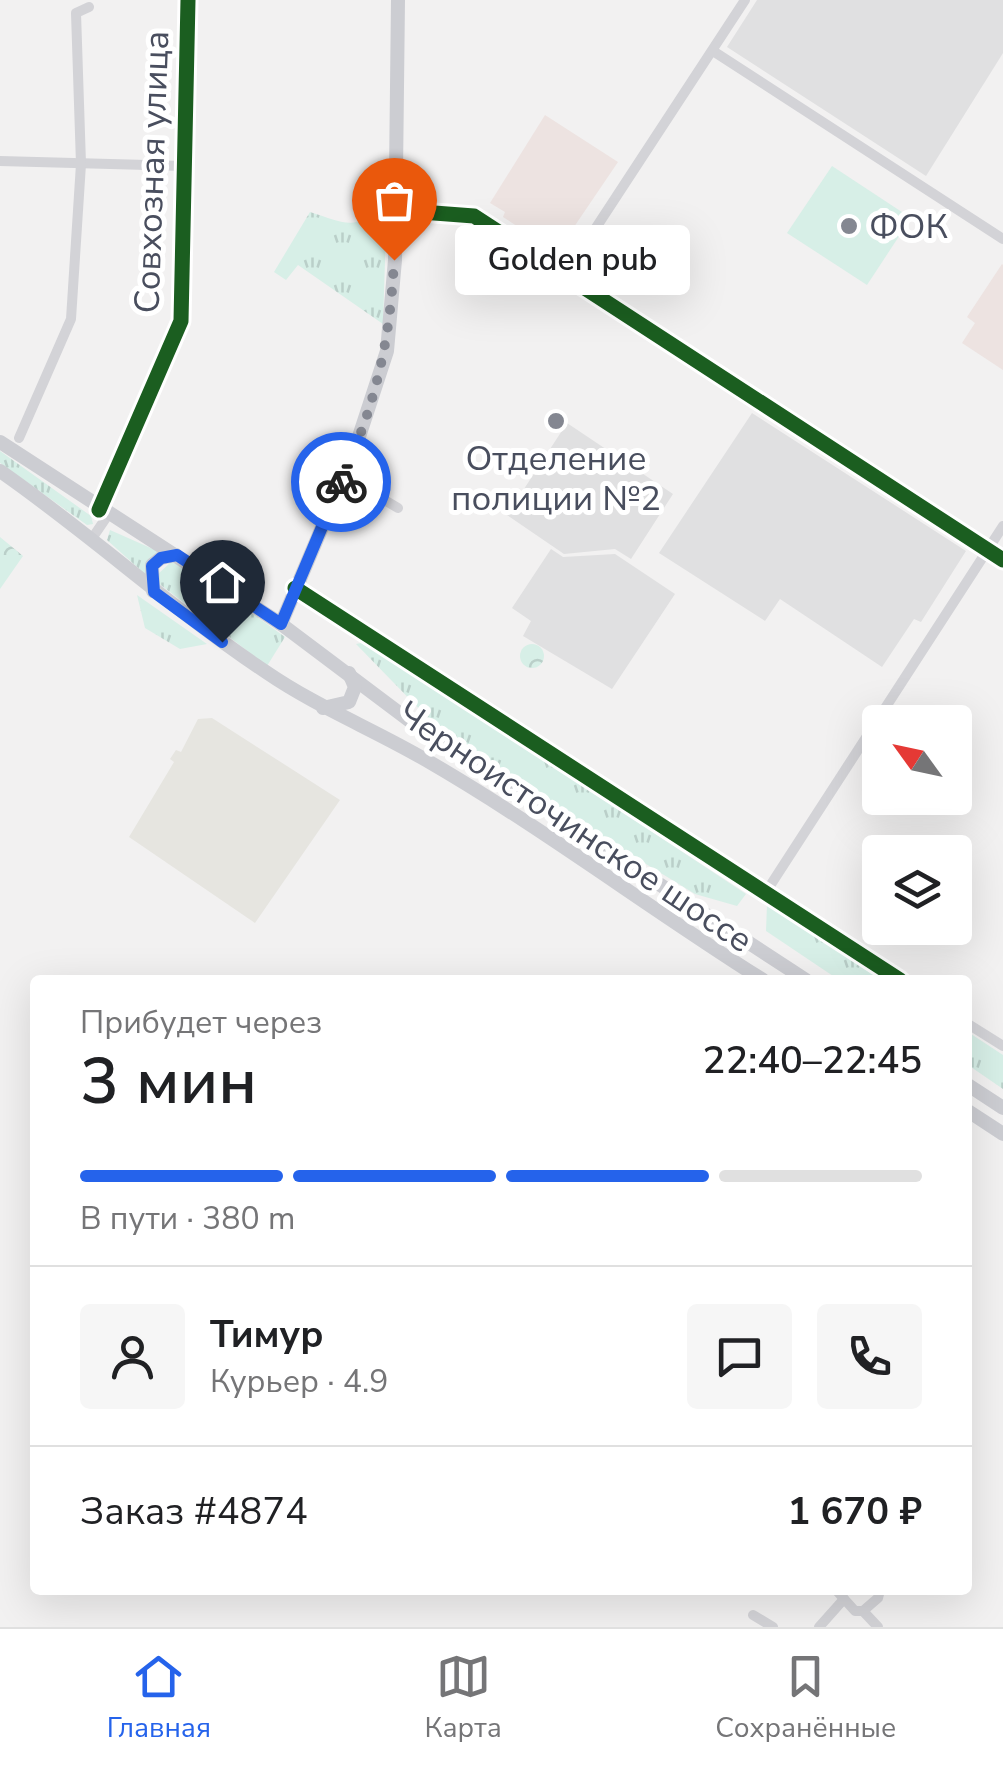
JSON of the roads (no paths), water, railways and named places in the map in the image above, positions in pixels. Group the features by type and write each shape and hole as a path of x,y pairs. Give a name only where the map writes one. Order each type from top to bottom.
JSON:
{"main road":[{"path":"281,624 350,479 387,351 395,216 398,0"},
{"name":"Черноисточинское шоссе","path":"0,442 281,624 414,724 798,975"},
{"name":"Черноисточинское шоссе","path":"0,471 93,537 154,592 322,708 426,760 755,975"},
{"path":"154,592 152,566 161,558 177,555"},
{"name":"Черноисточинское шоссе","path":"322,708 349,702 355,687 348,671"},
{"path":"505,810 518,790"},
{"path":"662,914 675,894"},
{"path":"972,1087 1003,1108"},
{"path":"972,1114 1003,1134"}],"street":[{"name":"Совхозная улица","path":"93,537 181,321 188,0"},
{"path":"565,275 745,0"},
{"path":"18,438 71,320 82,164 76,13 88,7"},
{"path":"713,50 1003,239"},
{"path":"0,161 184,166"},
{"path":"395,216 465,212 1003,560"},
{"path":"369,460 350,479 398,508"},
{"path":"766,892 1003,526"},
{"path":"296,588 892,975"},
{"path":"972,1027 1003,1046"},
{"path":"819,1627 840,1595 878,1627"},
{"path":"863,1611 879,1595"},
{"path":"753,1615 773,1627"}],"place":[{"name":"ФОК","path":"849,226"},
{"name":"Golden pub","path":"394,260"},
{"name":"Отделение полиции №2","path":"556,421"}]}
